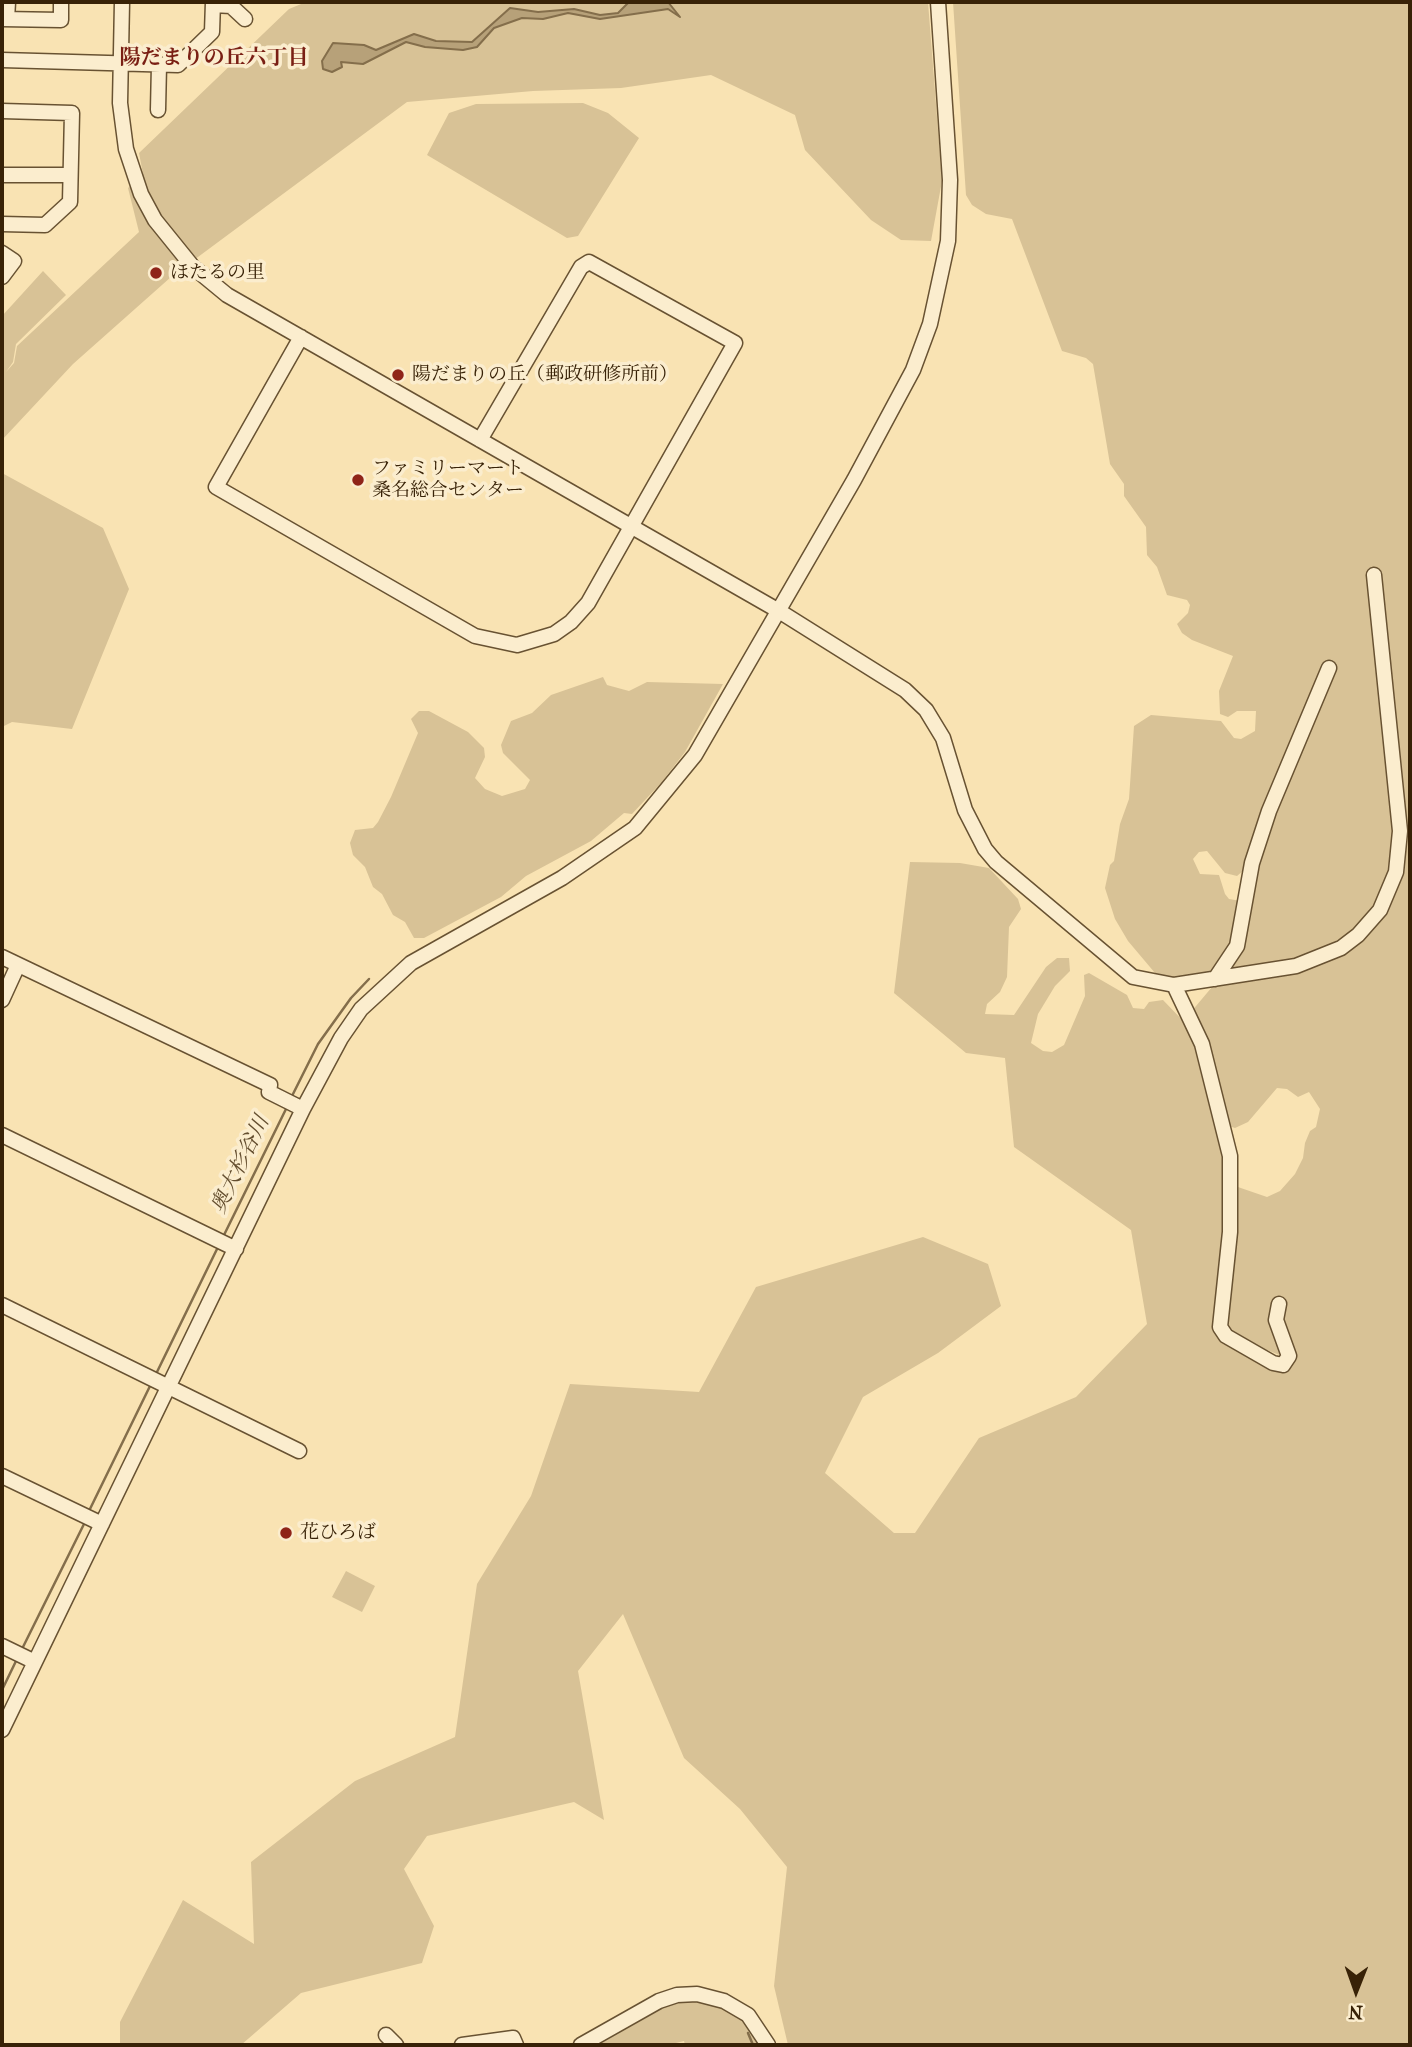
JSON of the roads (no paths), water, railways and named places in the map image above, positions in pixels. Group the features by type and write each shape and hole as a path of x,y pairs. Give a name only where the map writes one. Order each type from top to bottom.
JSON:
{"street":[{"path":"8,2 4,19 61,20 61,2"},
{"path":"122,2 124,138 133,172 155,220 176,250 211,282 301,337 779,611 887,677 926,710 948,750 971,827 996,862 1121,969 1145,981 1174,985 1296,966 1341,948 1380,910 1396,872 1400,831 1374,575"},
{"path":"2,1730 303,1110 326,1064 362,1009 411,963 562,878 635,828 695,755 779,611 913,370 930,324 948,229 950,180 938,2"},
{"path":"2,60 177,65 212,32 213,3 231,6 245,19"},
{"path":"158,110 159,65"},
{"path":"2,111 72,113 70,202 45,225 2,224"},
{"path":"2,175 71,175"},
{"path":"2,253 14,261 2,276"},
{"path":"301,337 216,487 463,629 490,641 517,645 554,634 572,622 588,603 735,343 589,262 581,267 480,440"},
{"path":"1215,979 1237,946 1252,863 1260,837 1329,668"},
{"path":"2,957 270,1085 269,1092 303,1110"},
{"path":"2,999 18,965"},
{"path":"1174,985 1202,1044 1230,1156 1230,1232 1220,1327 1226,1336 1273,1363 1283,1365 1289,1356 1276,1320 1279,1304"},
{"path":"2,1135 236,1249"},
{"path":"2,1305 299,1451"},
{"path":"2,1476 102,1524"},
{"path":"2,1646 35,1662"},
{"path":"581,2045 659,2001 677,1995 697,1994 724,2001 748,2015 768,2045"},
{"path":"462,2045 513,2038 516,2045"}],"waterway":[{"name":"奥大杉谷川","path":"292,1096 318,1044 351,998 369,979"},
{"name":"奥大杉谷川","path":"224,1235 286,1109"},
{"name":"奥大杉谷川","path":"156,1374 218,1247"},
{"name":"奥大杉谷川","path":"89,1511 151,1384"},
{"name":"奥大杉谷川","path":"22,1649 85,1522"},
{"name":"奥大杉谷川","path":"2,1690 17,1659"},
{"path":"748,2033 753,2045"}],"place":[{"name":"ほたるの里","path":"156,273"},
{"name":"陽だまりの丘（郵政研修所前）","path":"398,375"},
{"name":"ファミリーマート 桑名総合センター","path":"358,480"},
{"name":"花ひろば","path":"286,1533"}],"district":[{"name":"陽だまりの丘六丁目","path":"214,59"}]}
